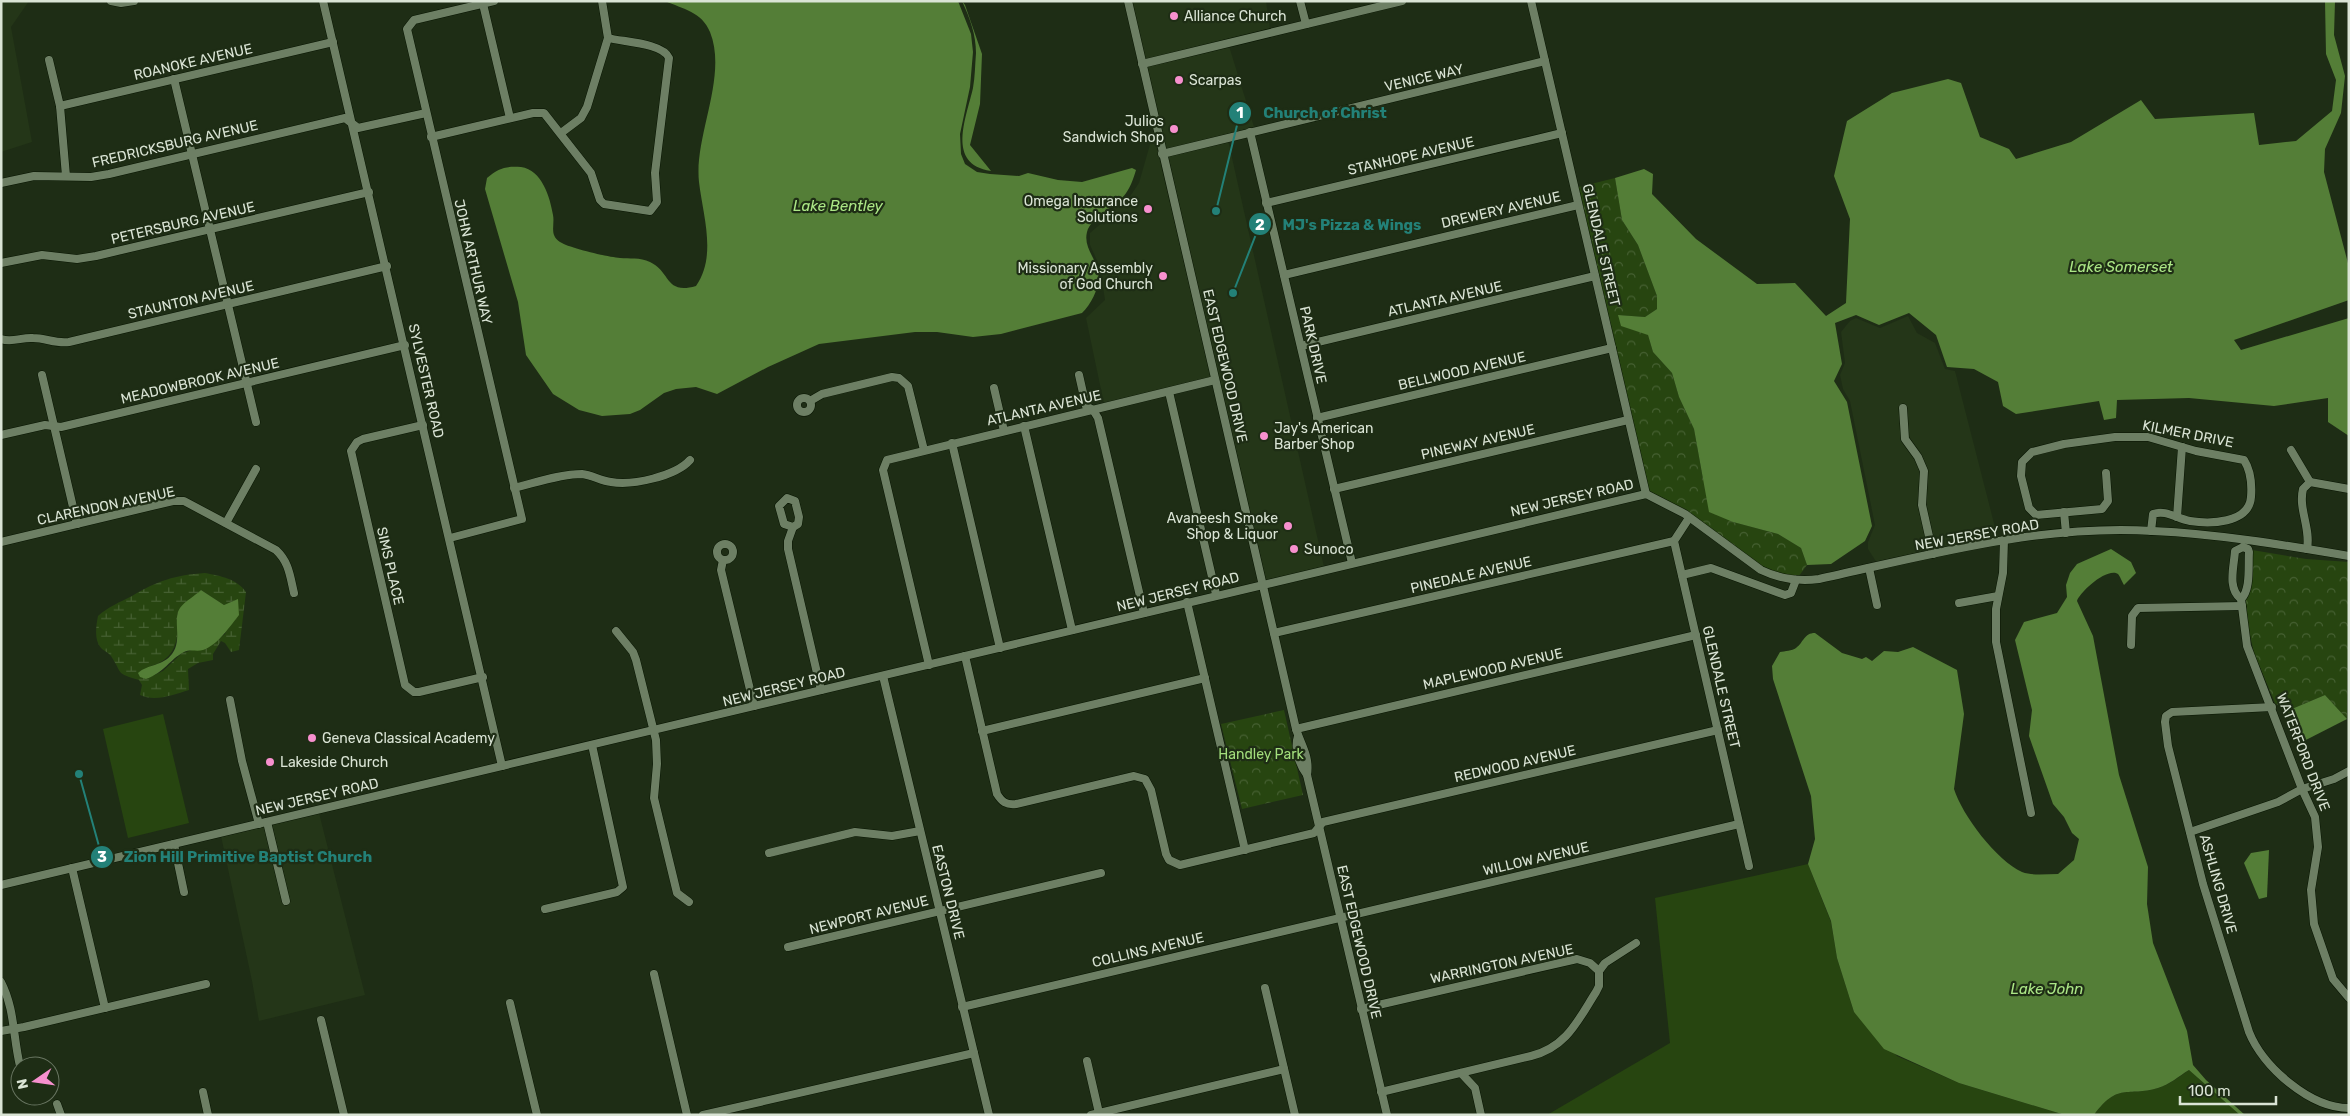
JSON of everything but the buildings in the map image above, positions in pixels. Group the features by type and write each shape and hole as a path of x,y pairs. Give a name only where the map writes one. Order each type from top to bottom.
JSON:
{"street":[{"path":"111,1 121,4 134,1"},
{"name":"SYLVESTER ROAD","path":"323,1 483,677 502,766"},
{"name":"JOHN ARTHUR WAY","path":"450,538 522,519 407,29 414,20 494,1"},
{"path":"561,133 584,114 608,38 602,1"},
{"name":"EAST EDGEWOOD DRIVE","path":"1128,1 1297,732 1296,744 1301,768 1307,775 1387,1115"},
{"path":"1300,1 1306,24"},
{"path":"1142,64 1306,24 1376,4 1402,1"},
{"name":"GLENDALE STREET","path":"1531,1 1646,494"},
{"path":"483,4 510,118"},
{"path":"432,137 539,112 549,117 591,172 600,200 604,204 645,211 650,210 655,207 658,197 654,173 669,58 667,53 659,48 608,38"},
{"name":"ROANOKE AVENUE","path":"60,106 333,42"},
{"path":"49,60 60,106 66,176"},
{"name":"VENICE WAY","path":"1162,154 1545,62"},
{"path":"174,79 256,422"},
{"name":"FREDRICKSBURG AVENUE","path":"1,183 34,176 91,177 345,118 358,128 426,113"},
{"name":"PARK DRIVE","path":"1250,132 1352,563"},
{"name":"STANHOPE AVENUE","path":"1266,203 1562,133"},
{"name":"PETERSBURG AVENUE","path":"1,263 42,255 86,258 369,192"},
{"name":"DREWERY AVENUE","path":"1284,275 1578,205"},
{"name":"STAUNTON AVENUE","path":"1,339 9,341 33,338 55,342 69,342 386,266"},
{"name":"ATLANTA AVENUE","path":"1301,346 1595,276"},
{"name":"MEADOWBROOK AVENUE","path":"1,435 53,425 61,427 405,345"},
{"name":"BELLWOOD AVENUE","path":"1318,418 1612,348"},
{"path":"42,375 77,524"},
{"path":"1078,375 1086,406 1093,410 1098,418 1144,613"},
{"path":"810,401 822,394 892,377 899,378 905,381 910,391 924,450"},
{"name":"ATLANTA AVENUE","path":"929,665 883,466 887,460 1215,380"},
{"path":"994,388 1004,431"},
{"path":"1169,392 1216,594"},
{"path":"1903,408 1904,439 1922,462 1924,471 1921,496 1933,554"},
{"name":"PINEWAY AVENUE","path":"1334,489 1628,420"},
{"name":"SIMS PLACE","path":"423,425 363,439 357,442 351,450 392,630 406,685 414,692 483,677"},
{"path":"1024,426 1072,630"},
{"name":"KILMER DRIVE","path":"2064,512 2036,515 2030,511 2021,476 2023,460 2032,452 2056,446 2115,437 2148,437 2182,447 2244,460 2251,477 2250,501 2246,509 2231,520 2204,522 2177,517 2165,512 2153,514 2151,530"},
{"path":"952,443 1000,648"},
{"path":"2177,517 2182,447"},
{"path":"2292,450 2310,482"},
{"path":"514,488 578,475 591,476 610,482 628,483 672,473 683,468 690,460"},
{"path":"226,523 256,469"},
{"path":"2066,533 2064,512 2102,509 2106,505 2108,486 2106,473"},
{"path":"2310,482 2349,489"},
{"path":"2307,549 2309,539 2301,496 2303,489 2310,482"},
{"name":"NEW JERSEY ROAD","path":"1,885 592,746 1216,594 1646,494 1689,518 1761,570 1773,576 1796,580 1819,579 2004,540 2066,533 2151,530 2349,556"},
{"name":"CLARENDON AVENUE","path":"1,542 178,501 189,503 276,550 283,556 288,566 294,593"},
{"path":"1674,541 1689,518"},
{"path":"793,527 788,541 788,549 821,690"},
{"path":"2004,540 2003,574 1995,623 1996,642 2031,813"},
{"name":"GLENDALE STREET","path":"1674,541 1749,866"},
{"name":"PINEDALE AVENUE","path":"1274,633 1674,541"},
{"name":"WATERFORD DRIVE","path":"2241,602 2247,588 2248,549 2244,543 2235,551 2232,587 2234,594 2241,602 2247,646 2302,789 2315,817 2318,832 2312,890 2314,924 2328,968 2349,998"},
{"path":"723,560 721,570 754,706"},
{"path":"1682,575 1711,568 1785,595 1791,593 1796,580"},
{"path":"1869,568 1878,605"},
{"path":"1959,603 1998,596"},
{"path":"1187,602 1244,850"},
{"path":"2131,645 2132,616 2138,608 2241,602"},
{"path":"616,630 633,652 636,660 654,731 657,751 654,798 677,893 688,902"},
{"name":"MAPLEWOOD AVENUE","path":"1297,732 1696,635"},
{"path":"965,656 982,731 1205,678"},
{"name":"EASTON DRIVE","path":"884,676 989,1115"},
{"path":"230,700 242,761 286,901"},
{"name":"ASHLING DRIVE","path":"2272,707 2172,712 2166,716 2165,722 2168,746 2226,959 2258,1051 2278,1074 2298,1088 2324,1104 2349,1108"},
{"name":"REDWOOD AVENUE","path":"982,731 997,794 1004,802 1016,804 1139,776 1145,779 1149,783 1169,860 1180,865 1314,833 1326,821 1718,730"},
{"path":"545,909 617,892 623,887 592,746"},
{"path":"2190,832 2278,802 2302,789 2349,772"},
{"name":"WILLOW AVENUE","path":"1339,917 1739,824"},
{"path":"769,853 855,832 892,836 920,831"},
{"path":"174,844 184,892"},
{"path":"72,868 105,1008"},
{"name":"NEWPORT AVENUE","path":"788,947 1101,873"},
{"name":"COLLINS AVENUE","path":"962,1006 1339,917"},
{"path":"1381,1092 1542,1054 1558,1045 1574,1026 1596,992 1599,986 1600,970 1605,963 1636,943"},
{"name":"WARRINGTON AVENUE","path":"1361,1008 1577,959 1590,963 1600,970"},
{"path":"654,974 688,1115"},
{"path":"1,982 8,997 18,1056"},
{"path":"1,1031 206,984"},
{"path":"1265,988 1295,1115"},
{"path":"510,1003 537,1115"},
{"path":"321,1020 344,1115"},
{"path":"703,1115 974,1053"},
{"path":"1087,1061 1095,1114 1284,1069"},
{"path":"1461,1072 1475,1088 1481,1115"},
{"path":"203,1092 208,1115"}],"shaded area":[{"path":"1,1 29,1 11,27 32,142 1,152"},
{"path":"1132,1 1266,1 1270,29 1145,60"},
{"path":"1229,46 1254,127 1165,150 1146,66"},
{"path":"1154,136 1211,377 1104,404 1086,318 1105,300 1100,267 1090,245 1090,233 1104,221 1111,210 1129,198 1139,183"},
{"path":"1228,140 1324,567 1266,580 1167,156"},
{"path":"1908,316 1917,333 1935,343 1945,369 1955,371 1997,535 1877,563 1868,549 1868,542 1875,525 1850,401 1843,389 1840,375 1845,363 1841,332 1850,321 1856,318 1880,328"},
{"path":"319,813 365,995 259,1021 221,836 264,826 283,905 290,904 272,824"}],"green space":[{"path":"1615,178 1622,220 1638,245 1657,296 1657,309 1645,317 1618,315 1648,335 1653,352 1672,373 1679,397 1694,429 1703,479 1733,522 1778,534 1801,548 1807,565 1796,580 1773,576 1689,518 1646,494 1575,188"},
{"path":"2252,550 2306,559 2349,562 2347,719 2325,695 2287,711 2275,703 2254,653 2247,622 2245,600 2250,590 2252,576"},
{"path":"194,574 217,575 238,584 246,592 239,650 231,652 225,643 221,641 213,654 213,660 198,663 188,669 189,690 158,698 140,695 142,685 139,680 120,672 109,653 99,645 96,633 98,616 114,605 150,586 175,577","holes":["201,590 224,605 236,600 225,634 211,645 182,653 163,671 146,679 151,666 159,663 171,653 177,639 177,614"]},
{"name":"Handley Park","path":"1284,710 1303,795 1242,809 1221,724"},
{"path":"163,714 189,823 128,838 103,729"},
{"path":"1808,864 1831,922 1837,958 1854,1012 1897,1056 1959,1083 2065,1115 1547,1115 1670,1043 1655,898"},
{"path":"2189,1070 2240,1115 2094,1115 2102,1105 2117,1094 2162,1087"}],"water":[{"name":"Lake Bentley","path":"665,1 958,1 971,34 973,52 970,87 960,134 961,154 965,164 977,172 990,174 1019,176 1028,173 1058,180 1082,182 1132,168 1136,170 1125,194 1093,222 1087,232 1087,244 1098,270 1098,284 1090,303 1082,313 1001,334 973,337 937,332 915,332 819,344 768,367 717,394 696,387 676,389 664,393 640,410 630,414 602,416 579,410 553,394 526,355 518,302 485,189 487,178 506,167 528,169 544,185 553,215 553,233 560,242 598,254 646,260 657,266 673,285 686,288 696,286 706,262 707,249 707,236 699,182 699,164 713,87 714,49 710,32 702,20 691,12"},
{"path":"962,1 965,5 982,54 980,104 970,145 991,171 977,167 968,159 964,150 962,138 973,88 976,53 972,27"},
{"name":"Lake Somerset","path":"2325,1 2335,1 2334,35 2345,76 2341,113 2325,149 2324,172 2349,267 2349,300 2234,340 2241,350 2349,318 2349,436 2328,422 2328,398 2274,406 2189,398 2117,400 2116,418 2104,420 2099,401 2016,414 2003,406 1998,382 1974,369 1947,367 1936,335 1909,313 1879,325 1856,315 1835,323 1842,364 1834,381 1847,402 1872,526 1865,541 1831,564 1807,565 1801,548 1778,534 1733,522 1709,512 1694,429 1679,397 1672,373 1653,352 1648,335 1621,326 1618,315 1645,317 1657,309 1657,296 1638,245 1622,220 1615,178 1644,169 1653,174 1652,194 1696,239 1757,284 1795,283 1826,316 1846,303 1850,219 1834,176 1847,121 1892,93 1948,79 1961,83 1980,137 2009,149 2016,159 2071,142 2141,100 2155,119 2254,113 2259,145 2296,141 2332,111 2336,80 2326,54"},
{"name":"Lake John","path":"2111,549 2131,562 2136,573 2124,585 2118,574 2107,574 2088,587 2077,601 2093,636 2119,775 2148,867 2147,904 2153,943 2187,1031 2193,1065 2206,1080 2245,1115 2240,1115 2189,1070 2162,1087 2117,1094 2102,1105 2094,1115 2065,1115 1959,1083 1884,1049 1854,1012 1837,958 1831,921 1808,864 1815,839 1811,796 1773,679 1772,666 1780,652 1799,646 1806,636 1811,633 1815,633 1842,653 1862,659 1866,657 1872,661 1884,651 1898,652 1913,647 1957,670 1964,714 1954,789 1972,824 2002,858 2022,872 2058,874 2074,860 2079,839 2072,833 2064,817 2053,804 2029,736 2032,710 2015,640 2024,622 2057,613 2067,597 2066,585 2070,573 2077,564"},
{"path":"201,590 224,605 238,599 239,615 223,635 208,648 201,651 184,652 152,676 146,679 140,677 138,673 142,670 164,661 172,654 177,642 177,618 180,608"},
{"path":"2325,695 2347,719 2298,744 2287,711"},
{"path":"2269,850 2267,897 2259,899 2244,863 2251,853"}],"place":[{"name":"Alliance Church","path":"1174,16"},
{"name":"Scarpas","path":"1179,80"},
{"name":"Julios Sandwich Shop","path":"1174,129"},
{"name":"Omega Insurance Solutions","path":"1148,209"},
{"name":"Church of Christ","path":"1216,211"},
{"name":"Missionary Assembly of God Church","path":"1163,276"},
{"name":"MJ's Pizza & Wings","path":"1233,293"},
{"name":"Jay's American Barber Shop","path":"1264,436"},
{"name":"Avaneesh Smoke Shop & Liquor","path":"1288,526"},
{"name":"Sunoco","path":"1294,549"},
{"name":"Geneva Classical Academy","path":"312,738"},
{"name":"Lakeside Church","path":"270,762"},
{"name":"Zion Hill Primitive Baptist Church","path":"79,774"}]}
